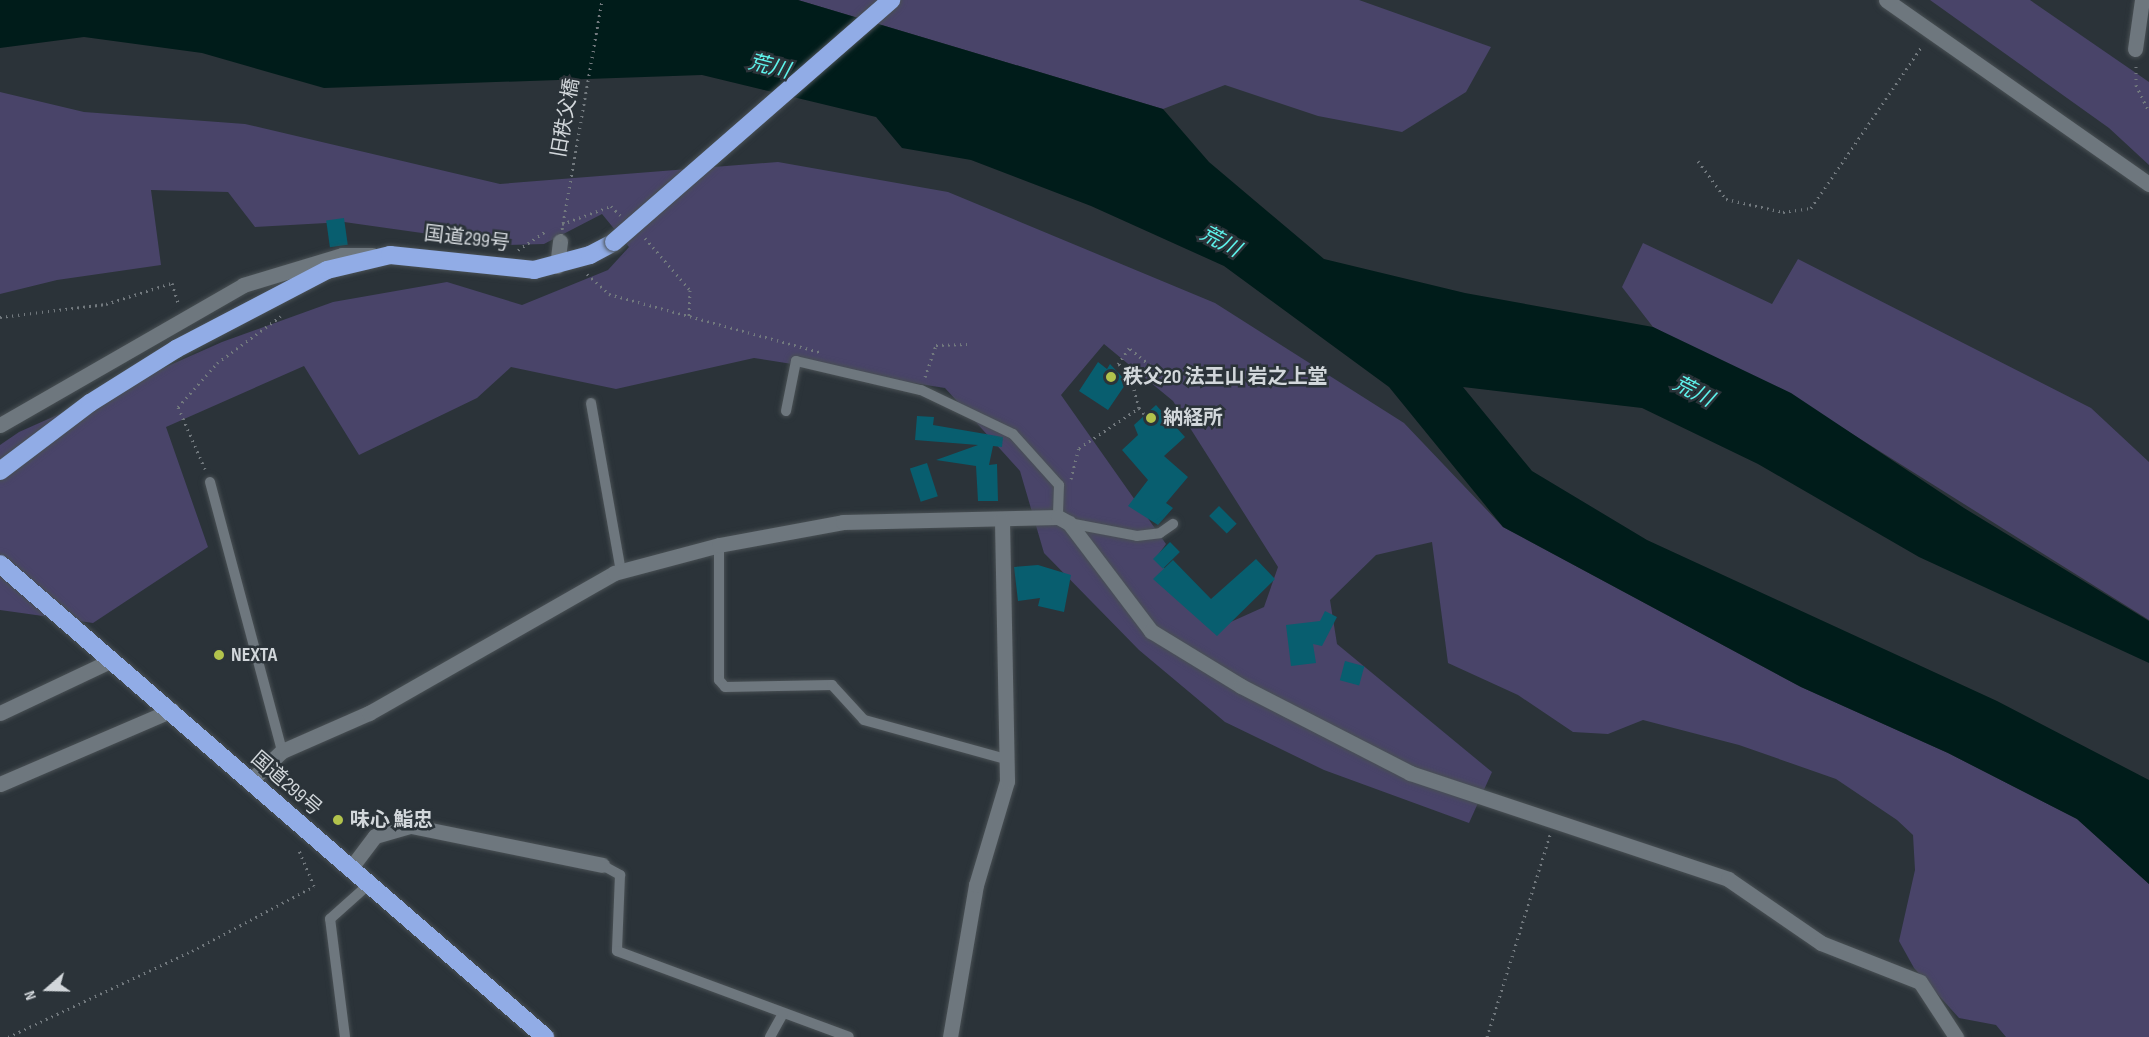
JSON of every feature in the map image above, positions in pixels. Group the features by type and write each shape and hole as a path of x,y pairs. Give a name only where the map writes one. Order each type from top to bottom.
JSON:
{"highway":[{"name":"国道299号","path":"0,471 90,402 176,349 327,270 390,255 496,265 565,264 614,242 891,0"},
{"name":"国道299号","path":"0,564 172,710 299,826 545,1037"}],"street":[{"path":"1886,0 2149,184"},
{"path":"2135,49 2142,0"},
{"path":"554,235 565,264"},
{"path":"0,425 243,285 295,267 342,255 390,255"},
{"path":"950,1037 976,885 996,828 1006,759 1002,520"},
{"path":"249,782 282,752 369,713 621,571 719,545 843,522 1064,520 1151,631 1375,759 1554,822 1728,879 1821,943 1920,982 1956,1037"},
{"path":"0,713 112,660"},
{"path":"0,784 172,710"},
{"path":"350,869 375,836 411,826 602,865"}],"lane":[{"path":"786,411 796,362 921,390 1013,434 1059,485 1064,520 1137,536 1160,533 1173,524"},
{"path":"591,403 621,571"},
{"path":"210,482 282,752"},
{"path":"719,545 719,680 725,687 832,685 864,720 1006,759"},
{"path":"602,865 620,875 617,951 849,1037"},
{"path":"345,1037 330,919 368,885"},
{"path":"770,1037 783,1014"}],"path":[{"name":"旧秩父橋","path":"554,235 602,0"},
{"path":"1698,161 1726,199 1783,212 1811,208 1932,32"},
{"path":"2135,49 2136,85 2149,112"},
{"path":"496,265 554,235"},
{"path":"565,264 609,294 812,345 844,372"},
{"path":"0,317 106,304 172,284 183,319"},
{"path":"210,482 178,406 217,363 289,310"},
{"path":"921,390 936,345 967,344"},
{"path":"1131,379 1150,365 1129,348 1117,366 1131,379 1138,408 1145,415"},
{"path":"1068,490 1079,448 1138,408"},
{"path":"1487,1037 1554,822"},
{"path":"8,1037 202,946 315,886 296,844 299,826"}],"shaded area":[{"path":"798,0 1359,0 1491,47 1466,92 1402,132 1318,116 1225,85 1163,109"},
{"path":"1930,0 2030,0 2149,82 2149,165 2109,128"},
{"path":"0,92 84,112 245,124 500,184 778,162 948,192 1215,303 1404,423 1503,527 1801,687 1948,753 2077,819 2149,884 2149,1037 2006,1037 1996,1025 1959,1018 1914,968 1899,941 1915,870 1913,835 1897,820 1836,779 1739,745 1643,720 1608,734 1573,732 1518,695 1448,663 1432,542 1376,555 1330,600 1337,644 1492,772 1469,823 1324,770 1225,722 1139,650 1044,553 1020,471 945,388 754,358 616,389 511,367 477,398 359,455 304,366 166,427 208,547 93,623 0,610 0,445 19,432 222,342 333,302 447,282 522,305 608,270 629,247 602,214 544,244 507,245 344,222 255,227 228,192 151,190 161,265 57,280 0,294","holes":["1104,344 1173,401 1278,567 1264,607 1224,625 1155,559 1166,544 1061,395"]},
{"path":"1643,243 1772,304 1798,259 2091,408 2149,462 2149,620 1838,425 1653,327 1622,287"}],"water":[{"name":"荒川","path":"0,0 798,0 1163,109 1209,162 1324,259 1465,293 1653,327 1791,393 1964,508 2149,621 2149,663 1919,557 1758,464 1642,408 1463,387 1532,471 1647,540 1997,701 2149,780 2149,884 2077,819 1948,753 1801,687 1503,527 1389,387 1224,266 1091,206 971,160 902,148 876,117 702,75 324,88 202,53 84,37 0,48"}],"building":[{"path":"344,218 348,245 330,247 326,221"},
{"path":"1098,362 1107,369 1110,364 1127,382 1108,410 1079,391"},
{"path":"1156,405 1185,437 1164,456 1188,477 1166,503 1173,508 1158,525 1128,506 1148,480 1122,450 1138,435 1134,425"},
{"path":"917,416 934,417 933,425 1003,437 1002,447 993,446 989,465 997,464 998,501 978,501 976,466 936,460 978,445 915,440"},
{"path":"927,463 938,496 921,502 910,469"},
{"path":"1219,506 1237,524 1227,534 1209,516"},
{"path":"1170,542 1180,552 1163,569 1153,559"},
{"path":"1256,559 1275,579 1217,636 1153,579 1173,560 1211,599"},
{"path":"1038,565 1071,575 1064,612 1038,606 1040,598 1018,601 1014,567"},
{"path":"1325,611 1337,617 1322,646 1313,644 1316,663 1291,666 1286,625 1320,621"},
{"path":"1345,661 1364,666 1359,685 1340,680"}],"place":[{"name":"秩父20 法王山 岩之上堂","path":"1111,377"},
{"name":"納経所","path":"1151,418"},
{"name":"NEXTA","path":"219,655"},
{"name":"味心 鮨忠","path":"338,820"}]}
